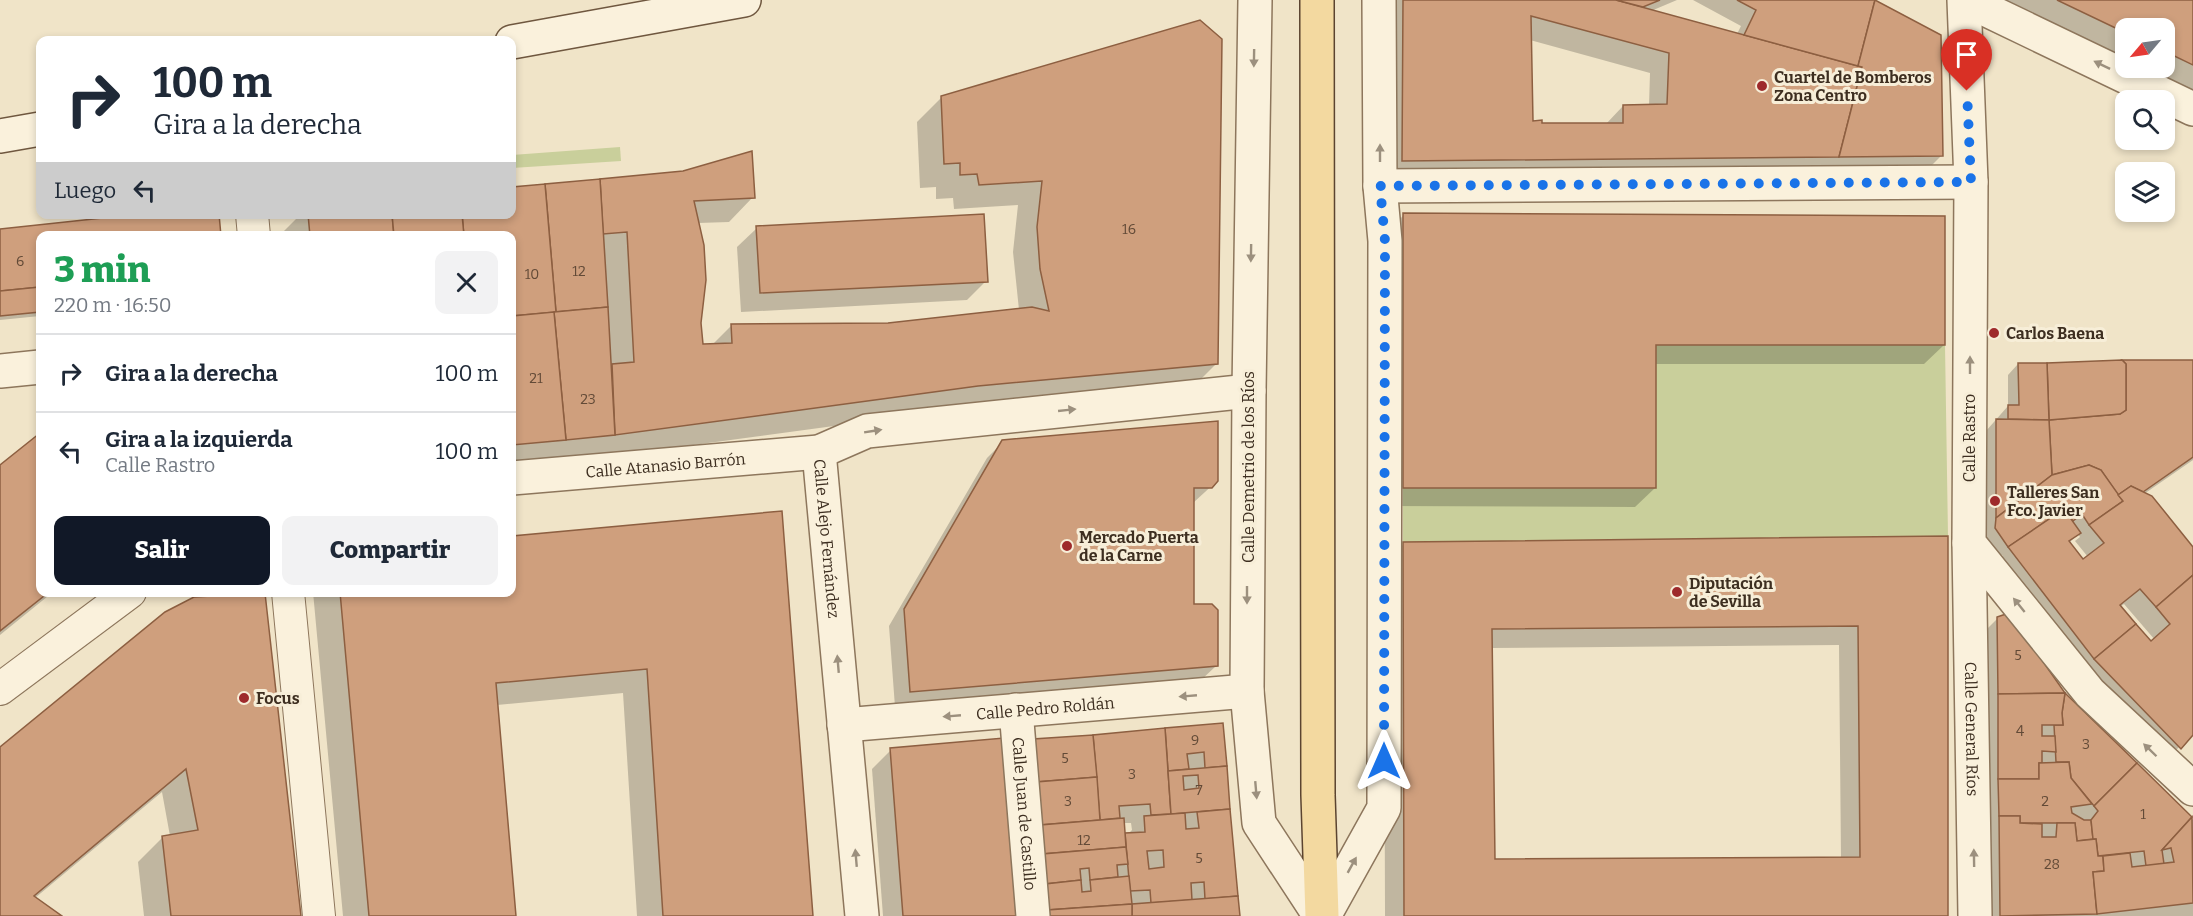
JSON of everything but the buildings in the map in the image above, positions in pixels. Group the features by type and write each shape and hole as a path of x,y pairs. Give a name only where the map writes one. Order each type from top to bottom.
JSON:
{"main road":[{"path":"1317,0 1318,795 1322,916"}],"street":[{"path":"516,41 744,0"},
{"name":"Calle Demetrio de los Ríos","path":"1255,0 1247,691 1258,823 1322,916"},
{"path":"1322,916 1384,808 1385,241 1380,186 1379,0"},
{"path":"1965,0 2193,109"},
{"name":"Calle Rastro","path":"1965,0 1971,182 1969,543"},
{"path":"0,136 36,130"},
{"path":"1380,186 1971,182"},
{"path":"0,371 36,367"},
{"name":"Calle Alejo Fernández","path":"862,916 819,452 867,431 1249,391"},
{"name":"Calle Atanasio Barrón","path":"516,478 819,452"},
{"path":"1969,543 2090,693 2193,789"},
{"name":"Calle General Ríos","path":"1969,543 1975,916"},
{"path":"0,689 123,597"},
{"path":"288,597 319,916"},
{"name":"Calle Pedro Roldán","path":"844,725 1247,691"},
{"name":"Calle Juan de Castillo","path":"1016,710 1033,916"}],"green space":[{"path":"620,147 621,161 516,168 516,155"},
{"path":"1656,345 1945,345 1948,536 1403,542 1403,488 1656,488"}],"place":[{"name":"Cuartel de Bomberos Zona Centro","path":"1762,86"},
{"name":"Carlos Baena","path":"1994,333"},
{"name":"Talleres San Fco. Javier","path":"1995,501"},
{"name":"Mercado Puerta de la Carne","path":"1067,546"},
{"name":"Diputación de Sevilla","path":"1677,592"},
{"name":"Focus","path":"244,698"}],"route":[{"path":"1384,761 1385,241 1380,186 1971,182 1967,91"}]}
